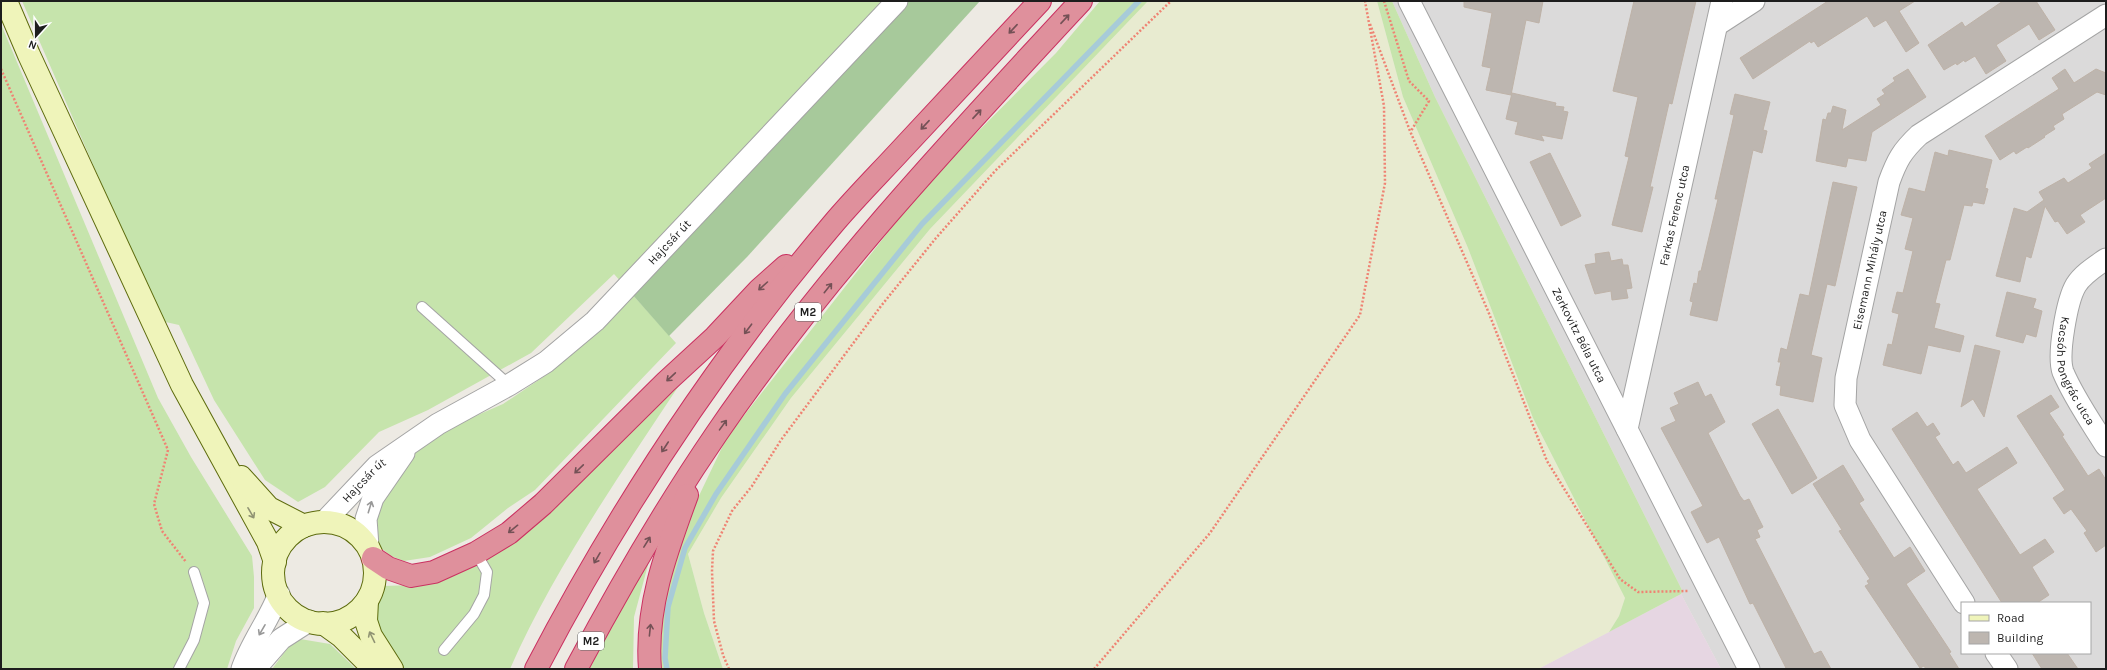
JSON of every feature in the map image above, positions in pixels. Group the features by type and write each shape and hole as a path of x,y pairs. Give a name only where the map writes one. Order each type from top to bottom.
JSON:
{"highway":[{"path":"536,669 610,535 687,415 760,314 834,223 1040,1"},
{"name":"M2","path":"576,669 641,551 701,457 793,330 922,174 1081,1"},
{"path":"371,552 388,568 411,576 434,572 476,553 509,533 543,504 666,382 715,337 759,290 834,223"},
{"path":"650,669 649,638 652,610 662,566 701,457"}],"street":[{"path":"6,1 29,55 182,385 268,542 275,562"},
{"name":"Hajcsár út","path":"314,524 377,466 410,445 438,424 509,385 546,362 595,322 897,1"},
{"name":"Zerkovitz Béla utca","path":"1409,1 1749,669"},
{"name":"Farkas Ferenc utca","path":"1627,429 1722,1"},
{"path":"1717,25 1754,1"},
{"name":"Eisemann Mihály utca","path":"1963,602 1860,440 1845,406 1846,378 1889,182 1897,160 1905,148 1919,135 2106,15"},
{"name":"Kacsóh Pongrác utca","path":"2106,259 2091,269 2076,285 2062,339 2062,370 2082,408 2106,446"},
{"path":"213,442 253,492 269,508 314,524 346,527 356,533 371,552 376,573 373,587 367,601 366,621 371,636 392,669"},
{"name":"Hajcsár út","path":"371,552 366,519 373,498 410,445"},
{"path":"314,524 291,534 280,547 275,562 274,573 278,594 291,611 316,622 341,636 374,669"},
{"path":"242,669 246,657 271,615 278,594"},
{"path":"255,669 281,639 316,622 340,621 355,613 367,601"},
{"path":"1997,654 2006,669"}],"lane":[{"path":"422,307 509,385"},
{"path":"444,650 474,614 484,595 487,572 476,553"},
{"path":"179,669 194,640 204,603 194,572"}],"path":[{"path":"729,669 723,655 714,621 712,571 713,551 732,511 756,480 781,440 881,306 936,238 995,171 1171,1"},
{"path":"1094,669 1210,534 1360,315 1385,183 1384,106 1365,1"},
{"path":"1384,1 1409,81 1429,101 1410,131"},
{"path":"1368,18 1410,131 1488,311 1547,461 1620,579 1638,592 1682,590 1711,594"},
{"path":"1,69 168,450 154,504 162,531 194,572"}],"shaded area":[{"path":"1392,1 2106,1 2106,669 1721,669 1681,594 1682,590 1435,97"},
{"path":"1681,594 1721,669 1538,669"}],"green space":[{"path":"22,1 909,1 631,293 614,274 531,353 428,410 379,432 325,487 298,502 265,480 214,400 179,325 161,321"},
{"path":"909,1 980,1 747,257 669,336 631,293"},
{"path":"1100,1 1148,1 930,229 791,398 721,498 688,554 704,613 723,669 654,669 654,633 686,523 727,437 926,184 1056,53"},
{"path":"1148,1 1377,1 1403,97 1468,248 1533,418 1625,598 1619,616 1609,632 1538,669 723,669 704,613 688,554 721,498 791,398 930,229"},
{"path":"1377,1 1392,1 1435,97 1682,590 1681,594 1609,632 1619,616 1625,598 1533,418 1468,248 1403,97"},
{"path":"1,24 158,398 191,457 252,556 254,608 236,641 227,669 1,669"},
{"path":"631,293 676,343 535,490 508,508 471,538 430,557 404,561 391,556 381,548 373,533 373,518 411,456 441,431 503,404 549,373"},
{"path":"680,384 611,488 567,559 527,632 510,669 397,669 367,618 377,591 383,586 414,585 442,577"},
{"path":"652,550 634,617 633,669 587,669"},
{"path":"300,639 330,644 356,669 272,669 290,645"}],"building":[{"path":"1464,1 1543,1 1539,23 1526,20 1511,95 1486,90 1491,68 1482,66 1492,13 1464,7"},
{"path":"1634,1 1696,1 1672,104 1669,103 1650,187 1653,187 1642,232 1612,225 1629,157 1625,156 1638,97 1613,91"},
{"path":"1828,1 1915,1 1899,11 1919,43 1906,52 1886,20 1874,27 1867,16 1818,47 1814,41 1811,43 1810,41 1753,79 1740,58"},
{"path":"2003,1 2036,1 2055,30 2039,40 2029,24 1996,45 2006,61 1986,74 1975,56 1965,62 1964,60 1957,65 1956,63 1944,70 1928,45 1962,22 1965,27"},
{"path":"1908,69 1926,97 1872,132 1866,161 1848,158 1846,167 1816,161 1823,119 1826,120 1828,113 1831,113 1833,106 1846,110 1842,130 1881,105 1877,99 1885,94 1882,90 1895,81 1893,78"},
{"path":"2065,69 2074,83 2096,69 2106,73 2106,95 2097,92 2062,114 2064,119 2053,126 2055,129 2044,136 2045,137 2028,148 2027,147 2016,154 2014,151 2000,160 1985,136 2059,89 2052,78"},
{"path":"1512,93 1556,103 1555,106 1564,107 1563,111 1568,112 1562,139 1541,135 1544,141 1515,134 1518,122 1506,119"},
{"path":"1735,94 1770,102 1763,130 1767,131 1762,153 1753,150 1717,321 1690,315 1693,302 1690,301 1694,283 1697,284 1699,271 1701,271 1718,199 1715,199 1734,115 1730,114"},
{"path":"1949,150 1992,160 1985,188 1988,189 1984,204 1973,202 1972,206 1964,205 1950,260 1946,260 1935,303 1940,304 1934,328 1964,336 1960,352 1928,345 1921,374 1883,365 1888,344 1892,345 1899,314 1892,312 1897,292 1903,293 1913,251 1905,249 1913,218 1901,215 1909,188 1925,192 1935,152 1948,156"},
{"path":"1550,153 1581,216 1561,226 1530,162"},
{"path":"2106,153 2106,198 2080,215 2085,222 2067,234 2058,221 2055,222 2045,206 2031,258 2026,256 2020,282 1996,276 2014,208 2027,212 2044,200 2039,192 2064,178 2068,183 2092,168 2089,164"},
{"path":"1833,182 1857,187 1835,286 1827,284 1811,355 1822,358 1813,402 1780,395 1781,386 1776,385 1781,362 1778,362 1781,348 1787,350 1800,294 1809,296"},
{"path":"1609,252 1611,261 1622,259 1623,265 1628,265 1632,288 1626,289 1628,298 1612,300 1611,291 1595,294 1585,265 1596,263 1595,254"},
{"path":"2007,292 2036,299 2033,308 2042,311 2036,337 2026,334 2023,343 1996,336"},
{"path":"1975,345 2000,351 1984,417 1973,399 1961,407"},
{"path":"1698,382 1705,397 1711,394 1725,422 1708,433 1740,496 1744,501 1749,499 1763,527 1757,530 1760,537 1755,539 1814,654 1821,651 1831,669 1784,669 1786,668 1753,603 1750,604 1719,537 1707,543 1691,512 1703,506 1661,428 1676,421 1670,408 1679,404 1674,393"},
{"path":"2051,395 2059,407 2049,413 2064,435 2062,436 2088,476 2099,469 2106,480 2106,545 2096,552 2084,533 2087,531 2071,509 2064,514 2053,498 2065,490 2017,416"},
{"path":"1778,409 1817,478 1792,494 1752,424"},
{"path":"1917,412 1927,427 1933,423 1940,434 1935,437 1953,465 1958,461 1966,473 2007,447 2017,463 1977,489 2020,555 2045,539 2054,552 2032,567 2049,595 2038,602 2001,602 1892,429"},
{"path":"1843,465 1864,500 1859,503 1894,558 1910,547 1925,571 1906,584 1951,652 1949,653 1959,669 1926,669 1924,666 1920,668 1865,586 1869,584 1867,581 1870,579 1839,531 1842,530 1813,484"},
{"path":"2033,654 2068,654 2078,669 2042,669"}],"waterway":[{"path":"667,669 665,658 668,607 685,548 716,494 785,394 922,224 1139,1"}]}
